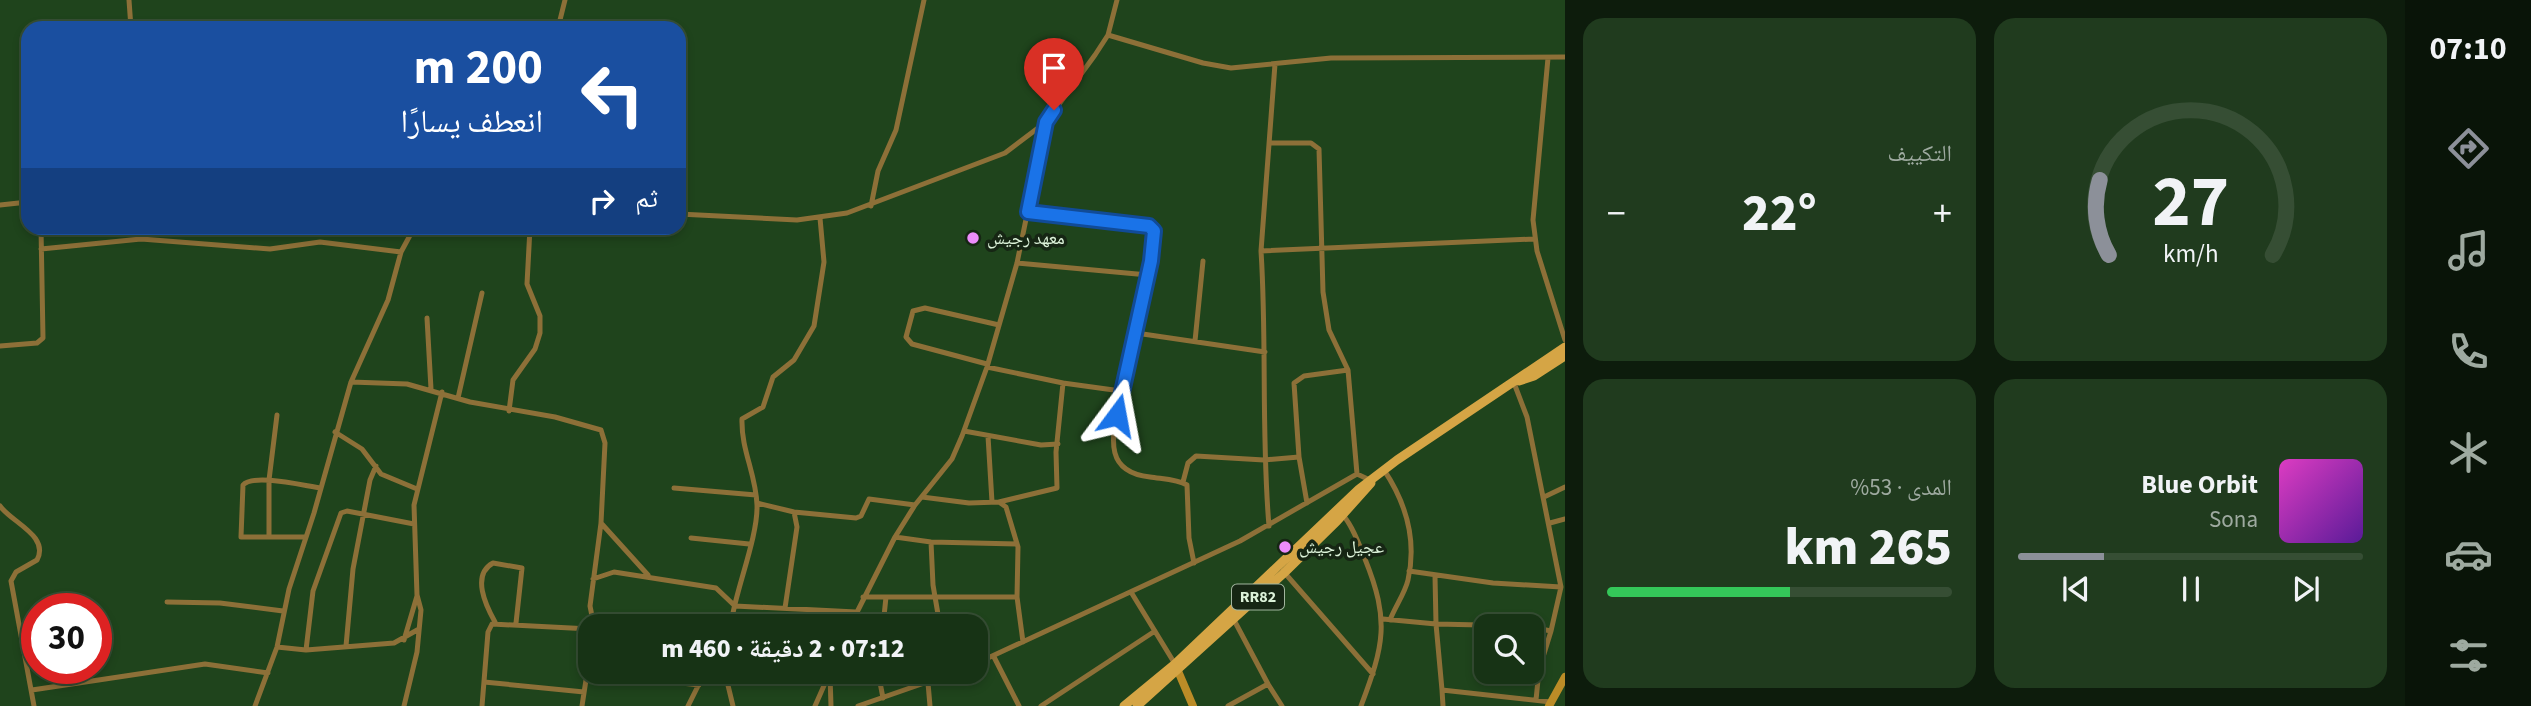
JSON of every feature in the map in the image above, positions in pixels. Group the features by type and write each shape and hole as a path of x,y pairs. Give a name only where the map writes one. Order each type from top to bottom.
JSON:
{"main road":[{"name":"RR82","path":"1177,667 1234,620 1303,548 1384,470 1565,347"},
{"name":"RR82","path":"1514,383 1534,376 1565,356"},
{"name":"RR82","path":"1137,706 1282,570"},
{"name":"RR82","path":"1124,706 1168,675"}],"street":[{"path":"129,0 130,21"},
{"path":"560,21 565,0"},
{"path":"871,206 878,171 896,130 923,0"},
{"path":"686,214 797,220 820,218 871,206 1005,153 1046,122 1108,35 1117,0"},
{"path":"1108,35 1217,66 1331,58 1565,57"},
{"path":"1548,58 1533,220 1534,239 1565,340"},
{"path":"1269,526 1264,460 1265,352 1261,251 1275,64"},
{"path":"593,579 611,571 716,588 735,606 856,612 895,537 915,505 952,459 964,431 987,366 1017,263 1046,122"},
{"path":"1270,143 1311,143 1319,149 1327,319 1339,356 1348,370 1357,474"},
{"path":"0,205 21,203"},
{"path":"1028,212 1152,227 1148,275 1121,391 1114,451 1119,465 1135,475 1183,482 1189,491 1189,538 1194,563"},
{"path":"732,614 757,503 753,470 743,450 741,419 763,407 773,377 794,360 811,334 824,262 820,218"},
{"path":"0,346 37,343 43,338 41,235"},
{"path":"255,706 277,647 284,611 351,382 388,300 401,251 410,235"},
{"path":"509,411 513,380 520,367 536,349 540,333 540,316 527,284 530,235"},
{"path":"41,249 141,239 270,249 320,242 401,251"},
{"path":"1261,251 1534,239"},
{"path":"1195,341 1203,261"},
{"path":"1017,263 1148,275"},
{"path":"458,398 482,293"},
{"path":"999,325 925,308 913,311 908,321 906,337 912,344 987,366 1063,383 1121,391"},
{"path":"427,318 431,389"},
{"path":"1136,334 1265,352"},
{"path":"1307,503 1299,457 1294,383 1304,376 1348,370"},
{"path":"351,382 390,382 431,389 509,411 555,417 601,430 605,443 601,523 590,614"},
{"path":"922,497 969,503 995,502 1055,490 1059,485 1058,444 1063,383"},
{"path":"1514,383 1527,418 1561,587 1539,670 1536,700"},
{"path":"404,706 414,666 421,607 417,595 414,524 417,489 442,393"},
{"path":"269,537 269,480 276,415"},
{"path":"964,431 1058,444"},
{"path":"335,432 362,449 384,477 417,489"},
{"path":"988,436 995,502"},
{"path":"1183,482 1188,463 1196,456 1264,460 1299,457"},
{"path":"346,646 363,515 376,466"},
{"path":"1361,706 1373,674 1387,619 1406,587 1409,570 1408,520 1402,496 1384,470"},
{"path":"1357,474 1372,481"},
{"path":"988,659 1269,526 1357,474"},
{"path":"306,537 241,537 244,483 249,480 269,480 321,488"},
{"path":"1544,497 1565,487"},
{"path":"674,488 756,495"},
{"path":"757,503 794,512 856,519 861,516 869,499 915,505"},
{"path":"995,502 1009,511 1017,544 1017,597 1023,642"},
{"path":"0,506 34,536 40,552 37,560 16,572 11,580 34,706"},
{"path":"306,650 313,591 325,564 339,516 345,511 414,524"},
{"path":"785,608 797,527 794,512"},
{"path":"1341,512 1376,585 1387,619"},
{"path":"1550,523 1565,519"},
{"path":"601,523 649,576"},
{"path":"895,537 931,542 1017,544"},
{"path":"691,538 749,544"},
{"path":"931,542 938,614"},
{"path":"495,622 482,594 485,570 494,563 522,568 516,623"},
{"path":"1282,570 1373,674"},
{"path":"1409,570 1435,576 1561,587"},
{"path":"1435,576 1443,706"},
{"path":"1131,592 1177,667 1193,706"},
{"path":"404,640 417,595"},
{"path":"863,597 1017,597"},
{"path":"884,614 886,597"},
{"path":"167,602 220,603 284,611"},
{"path":"1387,619 1474,625"},
{"path":"1234,620 1282,706"},
{"path":"482,706 490,625 495,622 578,626"},
{"path":"277,647 306,650 394,643 404,640 419,629"},
{"path":"1544,630 1551,631"},
{"path":"1041,706 1155,631"},
{"path":"994,657 1019,706"},
{"path":"32,690 205,664 268,673"},
{"path":"1168,675 1186,693"},
{"path":"1442,690 1536,700 1550,704 1562,688 1565,677"},
{"path":"484,682 584,692"},
{"path":"582,706 585,684"},
{"path":"688,706 699,685 690,684"},
{"path":"728,684 733,706"},
{"path":"815,706 825,684"},
{"path":"830,684 831,706"},
{"path":"880,684 883,698"},
{"path":"858,706 925,684"},
{"path":"928,684 930,706"},
{"path":"1228,706 1269,684"}],"place":[{"name":"معهد رجيش","path":"973,238"},
{"name":"عجيل رجيش","path":"1285,547"}],"route":[{"path":"1054,110 1046,122 1028,212 1149,226 1154,231 1151,261 1117,415"}]}
